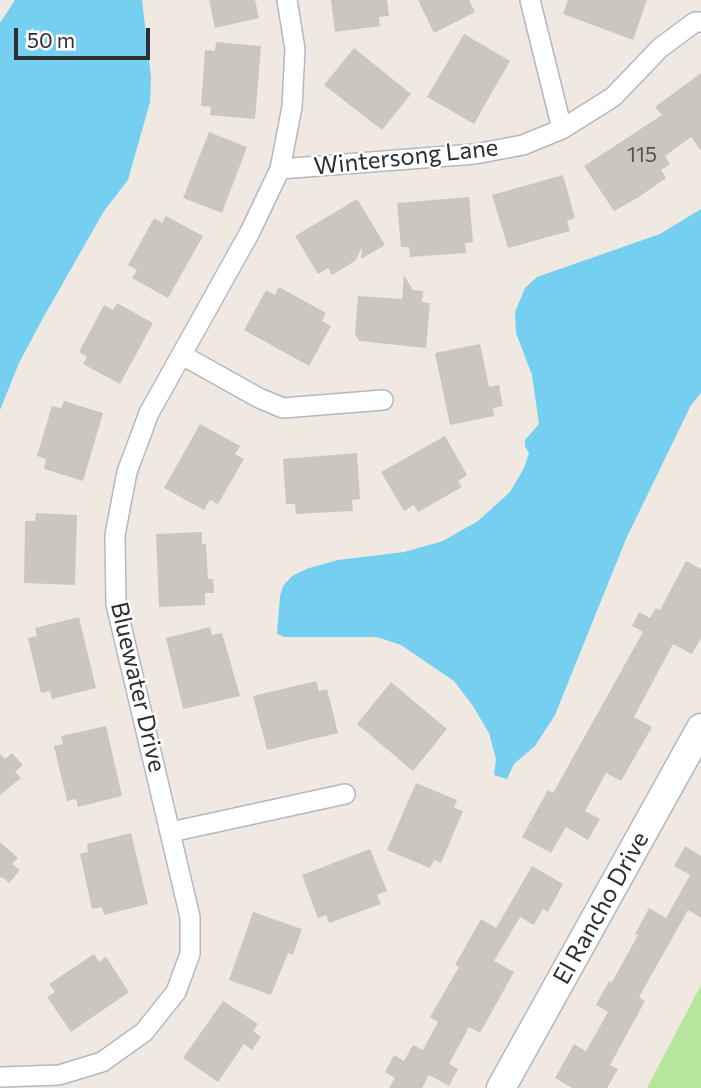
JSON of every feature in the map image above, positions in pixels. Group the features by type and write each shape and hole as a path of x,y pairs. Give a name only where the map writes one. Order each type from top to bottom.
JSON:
{"street":[{"name":"Bluewater Drive","path":"0,1077 59,1075 102,1062 144,1031 176,992 190,954 190,917 116,604 115,535 127,472 149,413 250,232 280,169 292,107 295,49 287,0"},
{"path":"530,0 562,129"},
{"name":"Wintersong Lane","path":"280,169 475,154 523,145 562,129 612,97 660,48 695,22 701,22"},
{"path":"182,355 259,398 283,408 383,400"},
{"name":"El Rancho Drive","path":"501,1088 701,728"},
{"path":"171,832 345,794"}],"green space":[{"path":"701,985 701,1088 647,1088"}],"water":[{"path":"15,0 142,0 151,77 150,102 128,180 104,211 43,318 19,363 0,410 0,23"},
{"path":"701,209 701,393 691,405 626,539 555,715 535,746 514,764 507,779 494,775 496,759 489,733 454,681 401,645 377,637 285,637 277,634 283,586 292,576 309,568 338,560 404,552 443,541 478,521 510,492 529,453 525,440 539,424 532,375 516,333 515,312 525,288 537,277 660,234"}],"building":[{"path":"209,0 255,0 259,18 215,28"},
{"path":"331,0 387,0 389,16 379,17 380,26 335,32"},
{"path":"418,0 469,0 475,12 434,33"},
{"path":"568,0 647,0 633,40 563,14"},
{"path":"464,34 510,61 474,124 427,97"},
{"path":"216,42 261,46 255,119 210,115 211,107 201,106 205,50 215,51"},
{"path":"354,48 411,94 382,130 324,85"},
{"path":"701,73 701,151 691,137 665,156 670,164 661,170 666,178 614,211 584,166 662,115 655,107"},
{"path":"209,132 247,147 222,213 183,198"},
{"path":"563,175 575,218 567,221 570,231 508,248 492,195"},
{"path":"469,197 473,242 465,243 466,253 410,257 409,247 401,247 397,203"},
{"path":"357,199 385,245 361,259 362,248 355,261 332,275 328,268 318,274 295,236"},
{"path":"166,216 203,236 168,298 132,278 137,270 128,265 154,218 162,223"},
{"path":"404,275 413,290 423,291 422,302 430,303 426,348 359,341 355,334 358,296 402,299"},
{"path":"279,287 326,313 322,321 331,326 309,366 244,330 266,290 275,295"},
{"path":"117,303 153,323 120,384 83,364 87,357 79,352 104,305 113,310"},
{"path":"480,344 489,387 499,385 503,406 493,408 494,416 450,425 435,353"},
{"path":"64,401 103,413 83,481 44,469 46,459 37,456 52,406 61,408"},
{"path":"200,424 240,446 235,454 244,459 218,504 210,500 204,510 164,488"},
{"path":"445,436 467,475 458,481 462,487 418,512 414,505 404,511 381,472"},
{"path":"357,453 360,499 352,500 353,511 296,514 295,504 286,504 283,459"},
{"path":"36,513 77,515 75,585 24,583 25,521 35,521"},
{"path":"202,532 202,544 206,544 208,579 213,579 214,593 205,593 205,605 159,607 156,534"},
{"path":"686,561 701,569 701,638 692,654 673,644 634,717 652,727 621,781 606,773 585,811 600,819 588,840 566,827 551,853 522,837 548,790 553,793 643,632 632,626 639,612 650,618 656,608 660,610"},
{"path":"79,617 96,688 52,699 50,691 41,693 28,638 37,636 35,628"},
{"path":"210,627 212,635 222,633 240,696 183,709 166,638"},
{"path":"316,681 319,691 327,689 338,733 267,750 253,696"},
{"path":"391,682 447,729 413,771 357,724"},
{"path":"106,726 122,796 78,807 76,799 67,801 54,746 63,744 61,736"},
{"path":"12,753 23,765 15,772 21,778 0,795 0,754 5,759"},
{"path":"416,783 457,800 454,808 463,811 441,863 434,860 430,868 387,850"},
{"path":"131,833 148,904 104,915 102,907 92,909 80,854 88,852 87,844"},
{"path":"0,842 18,858 12,864 20,870 9,883 0,878"},
{"path":"685,846 701,856 701,918 688,910 639,997 645,1001 610,1065 618,1069 607,1088 572,1088 555,1078 574,1044 586,1051 608,1012 596,1005 638,935 635,934 649,908 666,918 690,875 674,866"},
{"path":"370,849 387,891 377,895 381,904 329,923 326,915 318,918 302,875"},
{"path":"532,866 563,884 548,912 543,909 534,925 520,917 494,961 514,972 480,1033 469,1027 449,1064 458,1069 449,1086 429,1075 422,1088 389,1088 395,1078 385,1072 394,1055 404,1061 413,1045 423,1050 438,1022 430,1017 459,967 455,965 481,919 496,928"},
{"path":"253,912 302,929 293,955 288,953 271,995 229,980"},
{"path":"94,954 99,962 106,957 129,992 71,1032 47,997 55,992 49,984"},
{"path":"223,1001 258,1024 253,1031 261,1037 252,1050 244,1044 218,1082 183,1058"}]}
